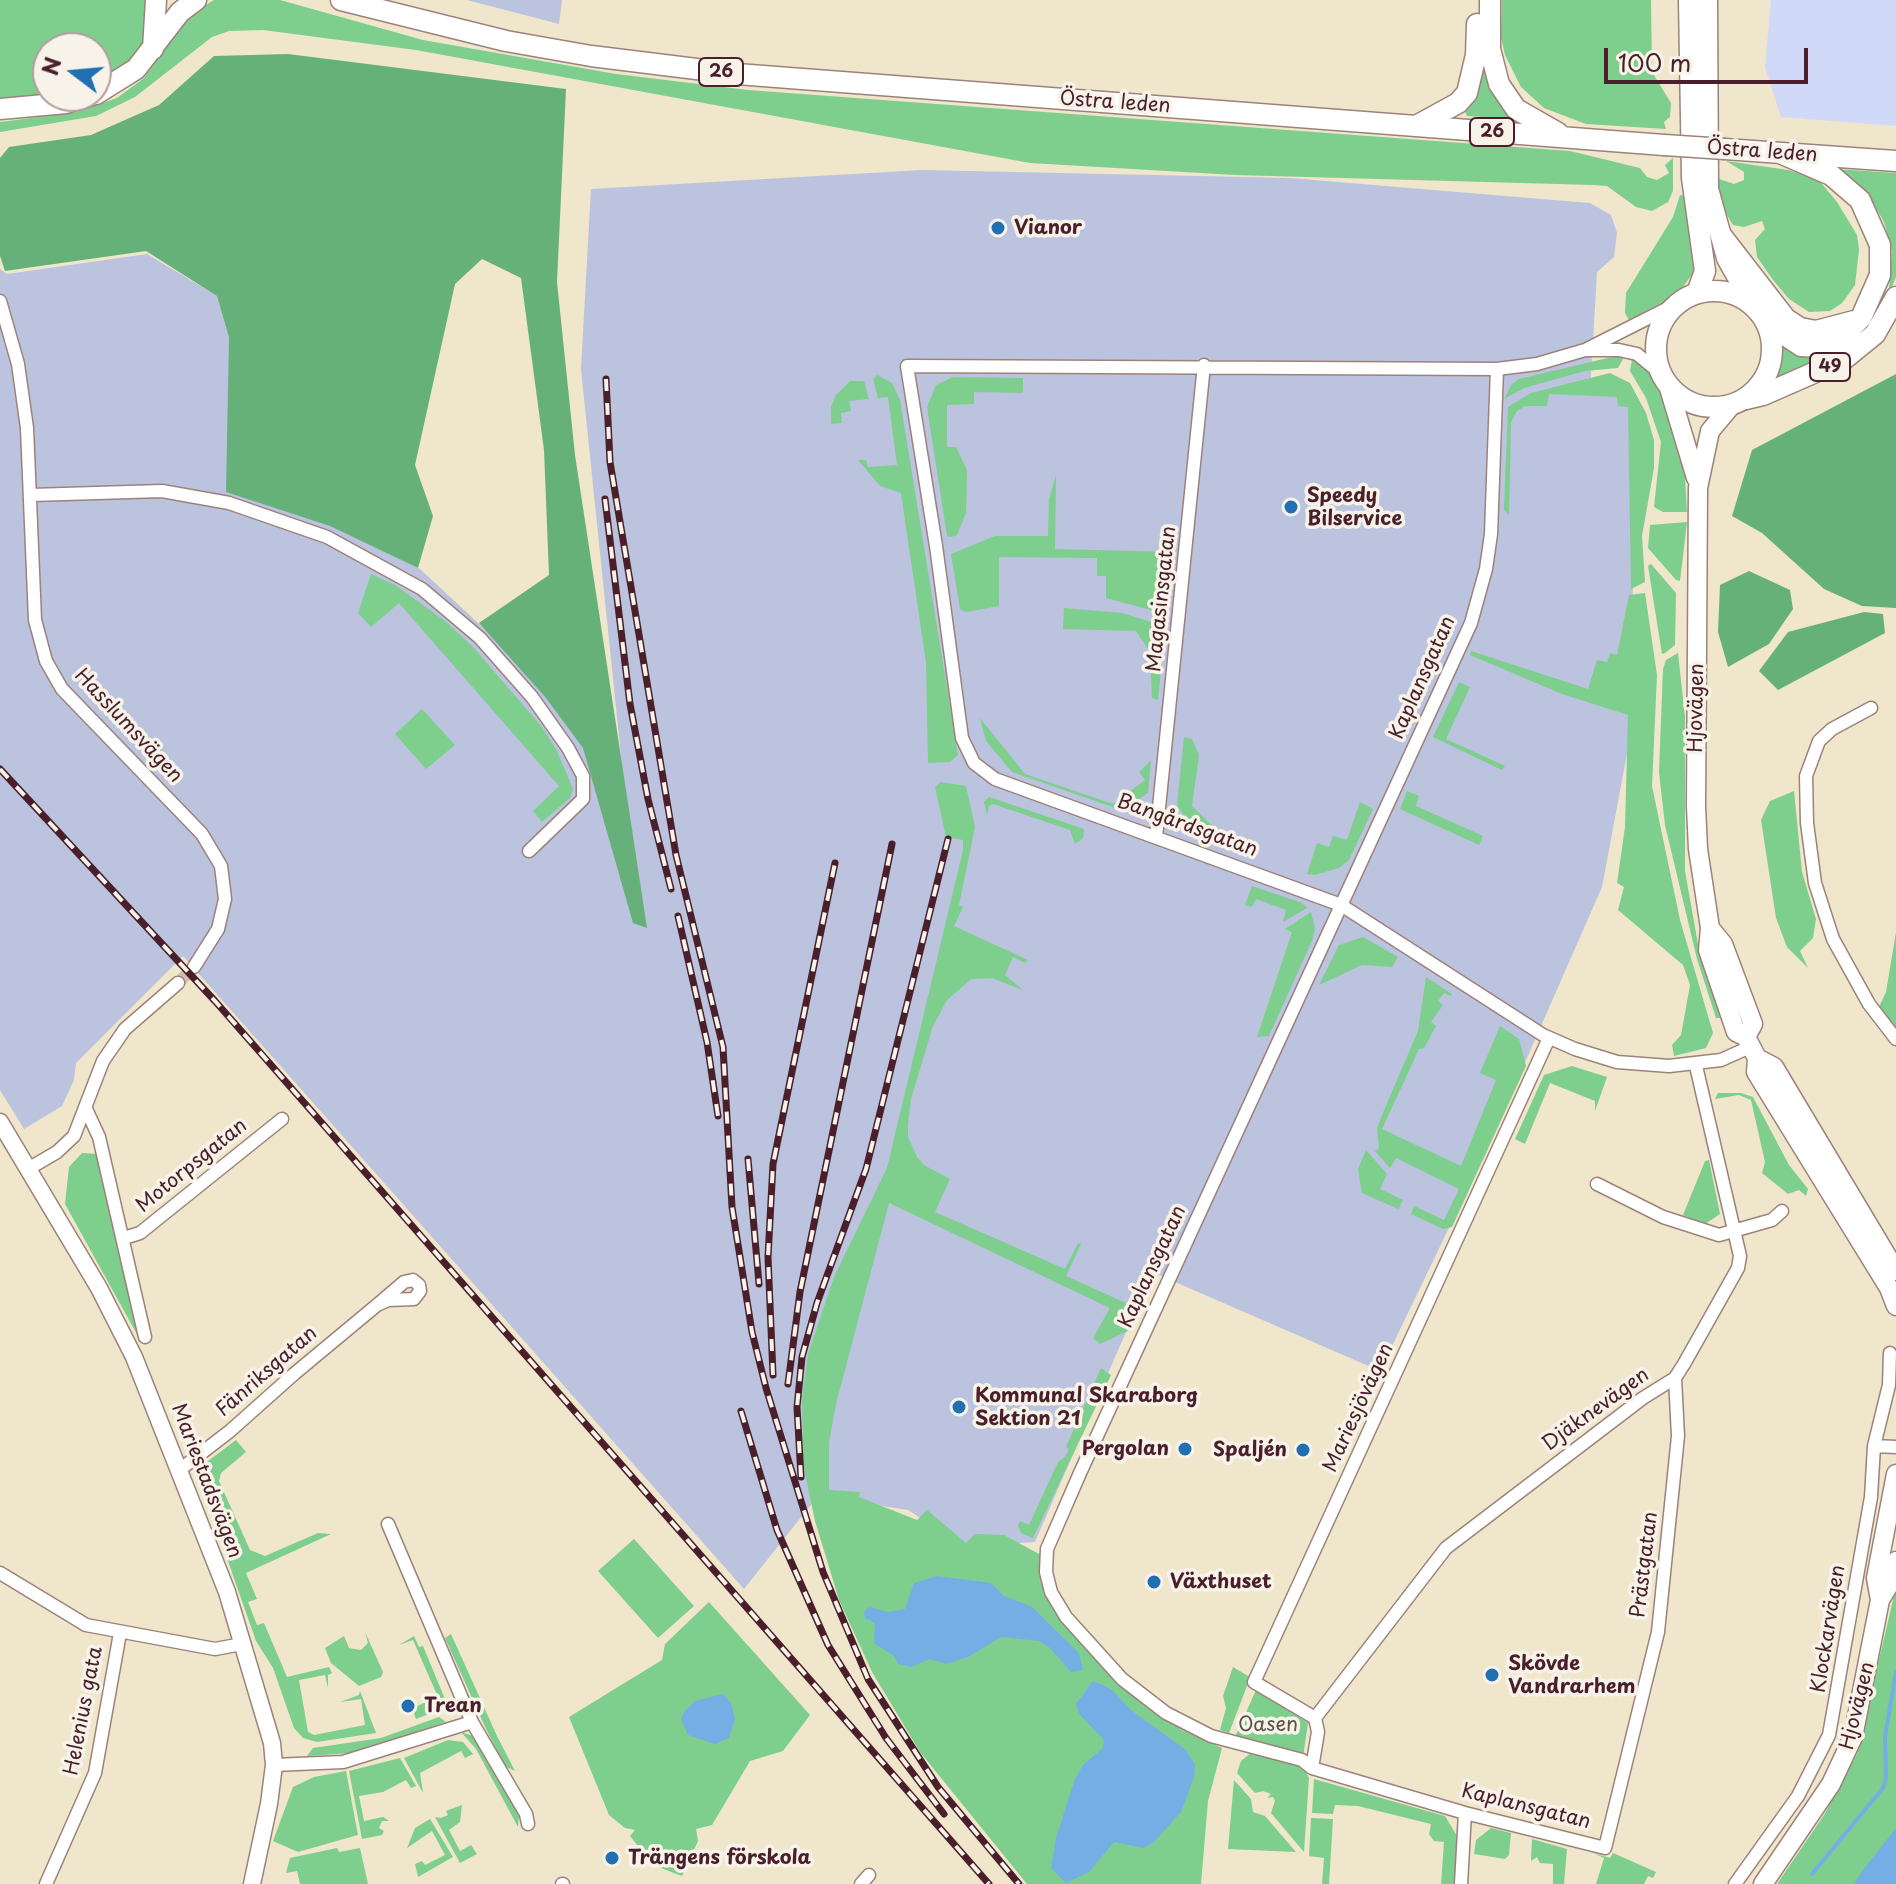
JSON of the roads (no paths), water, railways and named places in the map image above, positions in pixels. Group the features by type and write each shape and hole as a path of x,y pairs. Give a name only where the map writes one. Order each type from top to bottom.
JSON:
{"main road":[{"path":"153,49 156,0"},
{"path":"112,84 136,69 180,12 196,0"},
{"name":"Östra leden","path":"341,0 506,41 591,56 737,74 1896,161"},
{"path":"1415,126 1458,103 1467,93 1476,55 1481,0"},
{"path":"1490,0 1490,49 1506,97 1529,119 1569,137"},
{"path":"1689,0 1692,178 1705,271 1697,293"},
{"path":"1707,0 1707,175 1727,258 1767,323 1801,346 1820,347 1837,342 1861,318 1871,302 1880,275 1880,245 1868,213 1841,182 1780,153"},
{"path":"0,109 32,106"},
{"path":"1721,235 1768,299 1800,328 1831,329 1861,318"},
{"path":"1664,380 1655,348 1657,335 1669,312 1678,303 1697,293 1732,293 1754,306"},
{"name":"49","path":"1664,380 1696,405 1738,402 1780,389 1843,360 1875,334 1896,297"},
{"path":"1738,402 1769,371 1773,346 1767,323"},
{"name":"Hjovägen","path":"1664,380 1683,428 1698,488"},
{"name":"Hjovägen","path":"1738,402 1710,431 1698,488 1696,806 1701,875 1710,928 1708,950 1736,1032 1774,1067 1896,1271"},
{"name":"Hjovägen","path":"1751,1047 1756,1072 1877,1267 1896,1306"},
{"name":"Hjovägen","path":"1763,1884 1845,1759 1860,1710 1880,1600 1876,1578 1896,1474"},
{"name":"Hjovägen","path":"1880,1600 1892,1580 1896,1561"}],"street":[{"name":"Hasslumsvägen","path":"0,301 18,364 31,495 35,620 46,661 62,689 202,834 221,866 225,899 218,929 194,967"},
{"path":"1204,365 1497,369 1537,364 1585,350 1678,303"},
{"path":"1585,350 1619,350 1637,354 1664,380"},
{"name":"Bangårdsgatan","path":"1204,365 907,366 962,738 974,763 995,779 1341,905 1549,1038 1617,1062 1696,1066 1751,1047"},
{"name":"Magasinsgatan","path":"1156,837 1204,365"},
{"name":"Kaplansgatan","path":"1497,369 1491,534 1479,596 1457,656 1080,1473 1047,1549 1046,1572 1051,1592 1066,1617 1102,1661 1166,1713 1227,1743 1302,1760 1312,1768 1465,1813 1605,1848"},
{"path":"31,495 162,491 229,503 327,537 422,589 480,638 532,697 568,748 583,776 583,799 529,851"},
{"path":"1871,708 1832,729 1819,741 1806,776 1807,823 1815,883 1833,939 1869,1004 1896,1039"},
{"path":"28,1169 57,1152 74,1136 103,1061 125,1029 178,983"},
{"name":"Mariesjövägen","path":"1315,1718 1254,1682 1549,1038"},
{"name":"Djäknevägen","path":"1315,1718 1446,1548 1643,1398 1675,1378 1738,1268 1740,1256 1696,1066"},
{"path":"86,1109 99,1137 145,1337"},
{"name":"Motorpsgatan","path":"124,1238 140,1233 282,1119"},
{"name":"Mariestadsvägen","path":"0,1122 125,1339 182,1468 223,1578 272,1743 274,1765 252,1884"},
{"path":"1597,1184 1640,1207 1702,1232 1719,1235 1772,1220 1782,1211"},
{"name":"Fänriksgatan","path":"182,1468 377,1305"},
{"name":"Klockarvägen","path":"1735,1884 1798,1796 1829,1735 1871,1497 1874,1446 1889,1385 1890,1353"},
{"name":"Prästgatan","path":"1605,1848 1658,1632 1678,1436 1675,1378"},
{"path":"1874,1446 1896,1447"},
{"path":"388,1524 472,1722 526,1814 528,1824"},
{"path":"0,1573 86,1625 215,1649 242,1644"},
{"name":"Helenius gata","path":"46,1884 95,1773 120,1633"},
{"path":"1312,1768 1318,1732 1315,1718"},
{"path":"274,1765 343,1762 472,1722"},
{"path":"1461,1884 1465,1813"}],"water":[{"path":"937,1576 991,1583 1004,1596 1032,1607 1079,1653 1083,1670 1071,1672 1050,1648 1039,1641 1001,1637 968,1657 946,1664 930,1659 911,1667 898,1664 894,1656 874,1643 875,1623 865,1618 864,1612 869,1607 888,1612 905,1609 914,1583"},
{"path":"1093,1681 1111,1689 1131,1710 1186,1750 1195,1765 1194,1777 1181,1812 1154,1842 1144,1848 1114,1842 1089,1872 1066,1883 1051,1868 1056,1838 1075,1779 1083,1765 1103,1748 1104,1740 1080,1715 1076,1704"},
{"path":"723,1694 731,1703 735,1719 729,1738 715,1744 688,1735 681,1719 684,1712 695,1701"},
{"path":"1896,1828 1896,1884 1854,1884 1863,1870"}],"waterway":[{"path":"1812,1874 1883,1788 1886,1778 1885,1737 1896,1672"}],"tunnel":[{"path":"178,983 194,967"}],"railway":[{"path":"606,379 610,462 676,855 723,1047 732,1207 752,1332 766,1388 823,1572 868,1679 938,1787 1019,1884"},
{"path":"605,499 630,704 648,799 671,889"},
{"path":"0,769 215,1001 989,1884"},
{"path":"801,1477 797,1407 802,1357 817,1303 866,1169 948,839"},
{"path":"788,1384 800,1292 892,844"},
{"path":"773,1375 768,1257 773,1164 835,863"},
{"path":"678,916 707,1042 718,1116"},
{"path":"748,1159 759,1284"},
{"path":"741,1411 777,1530 828,1645 886,1738 944,1814"}],"place":[{"name":"Vianor","path":"998,228"},
{"name":"Speedy Bilservice","path":"1291,507"},
{"name":"Kommunal Skaraborg Sektion 21","path":"959,1407"},
{"name":"Pergolan","path":"1185,1449"},
{"name":"Spaljén","path":"1303,1450"},
{"name":"Växthuset","path":"1154,1582"},
{"name":"Skövde Vandrarhem","path":"1492,1675"},
{"name":"Trean","path":"408,1706"},
{"name":"Trängens förskola","path":"612,1858"}],"park label":[{"name":"Oasen","path":"1268,1725"}]}
